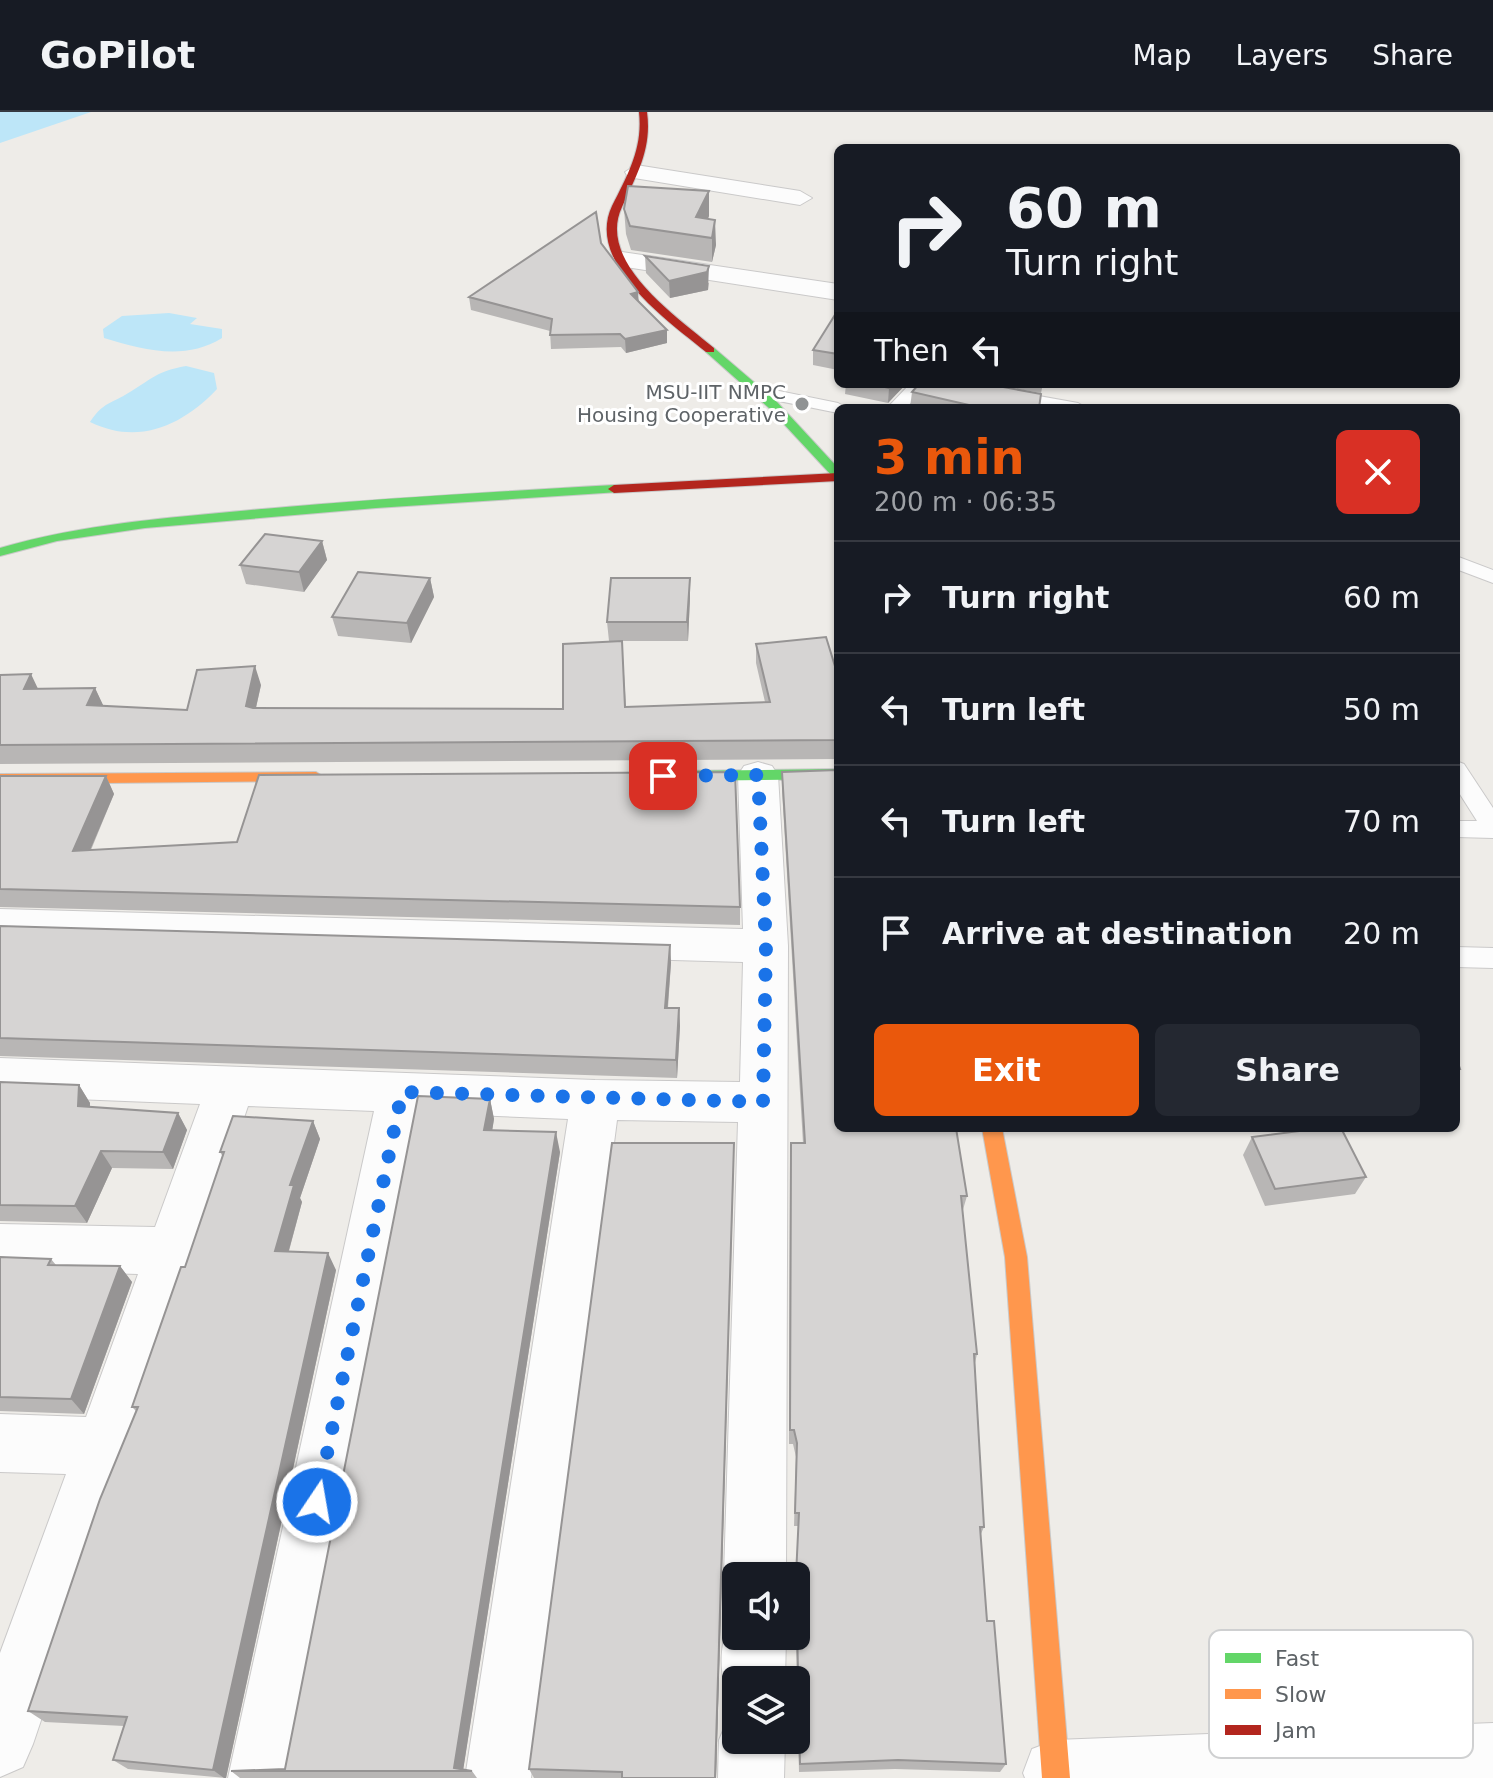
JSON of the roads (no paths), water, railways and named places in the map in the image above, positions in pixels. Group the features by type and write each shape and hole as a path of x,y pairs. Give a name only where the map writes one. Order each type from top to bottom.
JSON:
{"street":[{"path":"643,112 647,148 610,230 612,245 671,318 760,392 834,472"},
{"path":"636,172 800,198"},
{"path":"622,260 834,291"},
{"path":"0,552 28,541 79,533 296,510 834,476"},
{"path":"663,776 834,774"},
{"path":"755,1562 766,946 758,775"},
{"path":"0,779 332,777"},
{"path":"0,925 766,946"},
{"path":"0,1077 595,1100 763,1102"},
{"path":"0,1744 231,1085"},
{"path":"261,1778 402,1092"},
{"path":"498,1778 595,1100"},
{"path":"993,1132 1016,1257 1056,1776 1449,1758"},
{"path":"0,1247 173,1251"},
{"path":"0,1443 103,1446"},
{"path":"751,1778 752,1754"},
{"path":"1473,1757 1493,1756"}],"lane":[{"path":"900,404 916,388"},
{"path":"966,388 1056,404"},
{"path":"760,392 834,407"},
{"path":"1460,564 1493,577"},
{"path":"1460,775 1493,829"},
{"path":"1460,829 1493,829"},
{"path":"1460,957 1493,958"}],"water":[{"path":"0,112 91,112 0,143"},
{"path":"169,313 197,318 190,324 222,329 222,338 193,349 164,351 104,338 103,329 122,316"},
{"path":"186,366 214,373 217,389 175,422 143,432 126,432 90,422 103,407 156,376"}],"place":[{"name":"MSU-IIT NMPC Housing Cooperative","path":"802,404"}]}
